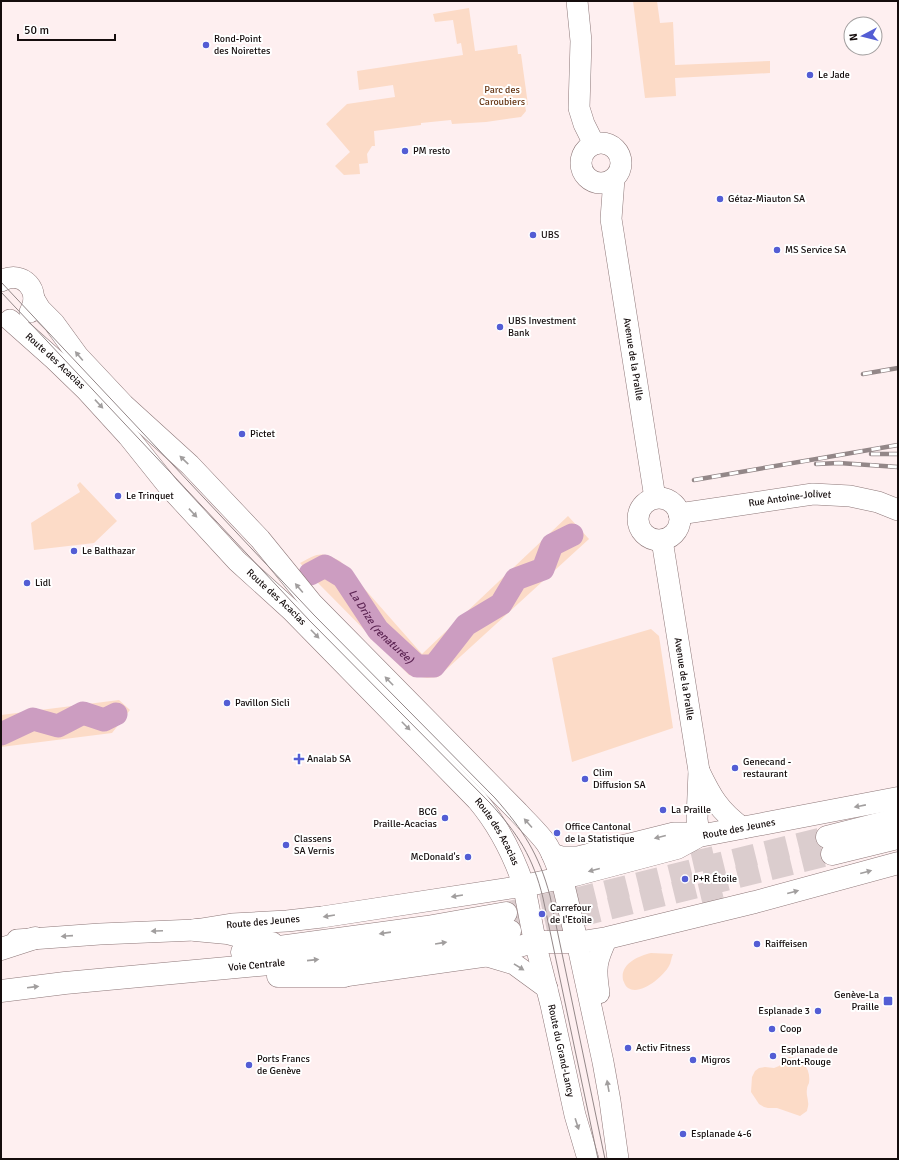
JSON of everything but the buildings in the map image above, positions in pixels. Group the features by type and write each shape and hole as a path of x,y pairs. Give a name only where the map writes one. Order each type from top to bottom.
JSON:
{"main road":[{"path":"576,1 581,40 579,108 584,124 594,144"},
{"path":"603,143 611,146 620,156 620,168 614,179 604,183 597,183 590,181 585,176 580,164 584,153 589,147 594,144 603,143"},
{"name":"Avenue de la Praille","path":"614,179 611,220 655,498"},
{"name":"Avenue de la Praille","path":"590,181 611,220"},
{"name":"Route des Acacias","path":"6,275 22,280 31,288 34,299 40,309 54,323 78,356 140,421 190,465 270,550 292,580 312,603 518,812 547,844 552,854"},
{"path":"6,318 20,319 27,315 33,306 34,299"},
{"name":"Route des Acacias","path":"6,318 55,360 86,390 128,436 168,486 237,561 291,610 459,780 492,818 507,844 524,886"},
{"name":"Rue Antoine-Jolivet","path":"679,514 813,494 850,496 884,504 898,510"},
{"path":"655,498 662,498 672,503 676,507 679,514 680,520 677,530 671,536 662,540 650,538 639,526 639,513 642,507 655,498"},
{"name":"Avenue de la Praille","path":"662,540 699,771 697,819 700,843"},
{"name":"Avenue de la Praille","path":"699,771 709,791 723,812 743,828"},
{"name":"Route des Jeunes","path":"562,878 700,843 743,828 898,798"},
{"path":"898,819 830,845 898,838"},
{"path":"552,854 562,857 578,857 674,834 685,833 700,843"},
{"path":"489,891 499,880 505,869 507,844"},
{"path":"552,854 562,878 603,1062 618,1159"},
{"path":"65,983 282,976 344,976 486,956 535,942 577,942 607,938 715,908 898,863"},
{"path":"535,942 524,886 562,878"},
{"name":"Route des Jeunes","path":"1,942 35,938 196,930 232,924 287,921 524,886"},
{"name":"Voie Centrale","path":"1,976 256,951 345,939 508,922 425,946 345,957 65,983 1,991"},
{"path":"196,930 227,933 266,942 345,939"},
{"path":"1,949 35,938"},
{"path":"603,1062 602,1010 596,967 600,953 607,938"},
{"name":"Route du Grand-Lancy","path":"535,942 547,988 575,1115 588,1159"},
{"path":"486,956 514,964 547,988"}],"green space":[{"path":"633,1 657,1 660,23 673,22 675,65 770,61 770,73 675,78 676,96 645,98"},
{"name":"Parc des Caroubiers","path":"469,8 475,51 517,45 518,54 521,54 528,105 525,105 526,111 521,117 486,122 452,124 451,120 421,123 421,125 374,131 375,146 372,146 367,154 368,163 359,164 360,174 344,175 335,166 350,152 326,124 347,104 395,97 393,85 359,90 357,71 463,55 461,43 457,44 453,20 435,22 433,14"},
{"path":"80,482 117,521 94,543 34,550 31,523 80,492 77,485"},
{"path":"568,516 589,539 438,677 427,678 409,675 300,563 320,554 340,561 422,654"},
{"path":"651,629 659,636 673,728 572,762 552,658"},
{"path":"119,700 130,710 112,733 1,747 1,715"},
{"path":"651,953 673,954 669,966 657,980 651,984 639,989 633,990 628,988 623,980 624,969 627,965 641,956"},
{"path":"789,1057 802,1062 809,1073 809,1083 807,1087 808,1107 807,1111 800,1116 777,1108 764,1107 759,1104 751,1092 752,1077 755,1071 759,1068 774,1068 779,1066"}],"waterway":[{"name":"La Drize (renaturée)","path":"310,574 325,566 343,577 378,630 417,666 434,666 466,625 501,604 516,579 543,569 552,545 572,535"},
{"name":"La Drize (renaturée)","path":"1,734 33,719 58,726 83,713 104,720 116,714"}],"tunnel":[{"path":"509,912 583,897 827,837"},
{"path":"701,849 714,905"},
{"path":"513,930 587,914 832,854"}],"tram line":[{"path":"1,282 314,615 495,798 522,832 541,867 550,896 605,1159"},
{"path":"1,292 309,620 490,803 509,825 529,858 543,898 598,1159"}],"railway":[{"path":"863,374 898,368"},
{"path":"694,480 898,445"},
{"path":"871,454 898,454"},
{"path":"816,464 839,463 898,467"}],"place":[{"name":"Rond-Point des Noirettes","path":"206,45"},
{"name":"Le Jade","path":"810,75"},
{"name":"PM resto","path":"405,151"},
{"name":"Gétaz-Miauton SA","path":"720,199"},
{"name":"UBS","path":"533,235"},
{"name":"MS Service SA","path":"777,250"},
{"name":"UBS Investment Bank","path":"500,327"},
{"name":"Pictet","path":"242,434"},
{"name":"Le Trinquet","path":"118,496"},
{"name":"Le Balthazar","path":"74,551"},
{"name":"Lidl","path":"27,583"},
{"name":"Pavillon Sicli","path":"227,703"},
{"name":"Analab SA","path":"299,759"},
{"name":"Genecand - restaurant","path":"735,768"},
{"name":"Clim Diffusion SA","path":"585,779"},
{"name":"La Praille","path":"663,810"},
{"name":"BCG Praille-Acacias","path":"445,818"},
{"name":"Office Cantonal de la Statistique","path":"557,833"},
{"name":"Classens SA Vernis","path":"286,845"},
{"name":"McDonald's","path":"468,857"},
{"name":"P+R Étoile","path":"685,879"},
{"name":"Carrefour de l'Etoile","path":"542,914"},
{"name":"Raiffeisen","path":"757,944"},
{"name":"Genève-La Praille","path":"888,1001"},
{"name":"Esplanade 3","path":"818,1011"},
{"name":"Coop","path":"772,1029"},
{"name":"Activ Fitness","path":"628,1048"},
{"name":"Esplanade de Pont-Rouge","path":"773,1056"},
{"name":"Migros","path":"693,1060"},
{"name":"Ports Francs de Genève","path":"249,1065"},
{"name":"Esplanade 4-6","path":"683,1134"}]}
